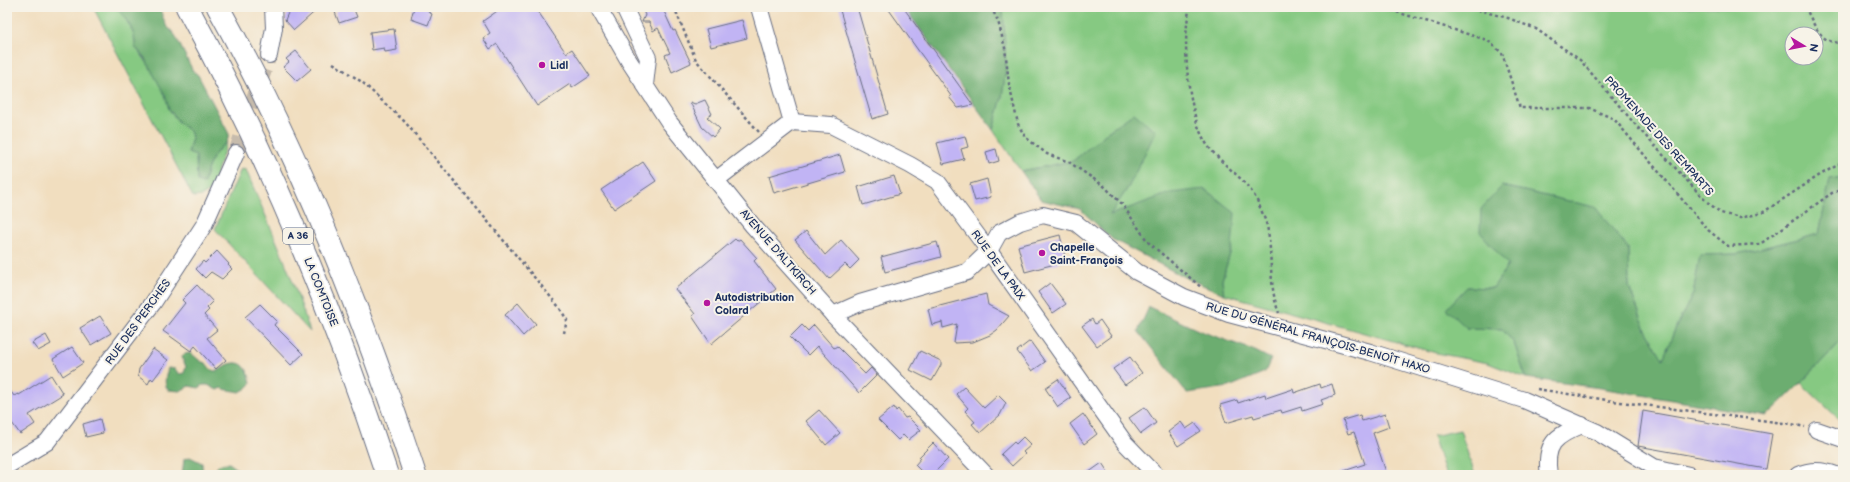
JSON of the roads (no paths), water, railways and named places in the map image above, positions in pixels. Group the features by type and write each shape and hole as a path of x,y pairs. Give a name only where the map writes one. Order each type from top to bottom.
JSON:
{"highway":[{"name":"LA COMTOISE","path":"187,7 214,56 262,153 294,226 347,357 387,475"},
{"name":"A 36","path":"218,7 273,114 318,213 371,346 415,475"}],"street":[{"path":"269,55 274,28 273,7"},
{"name":"AVENUE D'ALTKIRCH","path":"598,7 625,55 669,122 753,226 833,315 986,475"},
{"path":"624,7 648,58 645,85"},
{"path":"716,180 792,122 759,7"},
{"name":"RUE DE LA PAIX","path":"792,122 831,125 910,165 937,181 989,251 1125,443 1156,475"},
{"name":"RUE DES PERCHES","path":"7,466 39,448 50,439 153,303 204,225 236,153"},
{"name":"RUE DU GÉNÉRAL FRANÇOIS-BENOÎT HAXO","path":"833,315 860,303 967,272 989,251 999,232 1020,222 1043,215 1076,223 1137,272 1184,297 1229,314 1280,329 1370,352 1524,400 1597,432 1654,467 1689,475"},
{"path":"1549,475 1547,460 1553,441 1566,432 1582,425"},
{"path":"1817,430 1843,439"},
{"path":"1798,475 1804,472 1823,470 1836,475"}],"tunnel":[{"path":"236,153 269,55"}],"place":[{"name":"Lidl","path":"542,65"},
{"name":"Chapelle Saint-François","path":"1042,253"},
{"name":"Autodistribution Colard","path":"707,303"}]}
